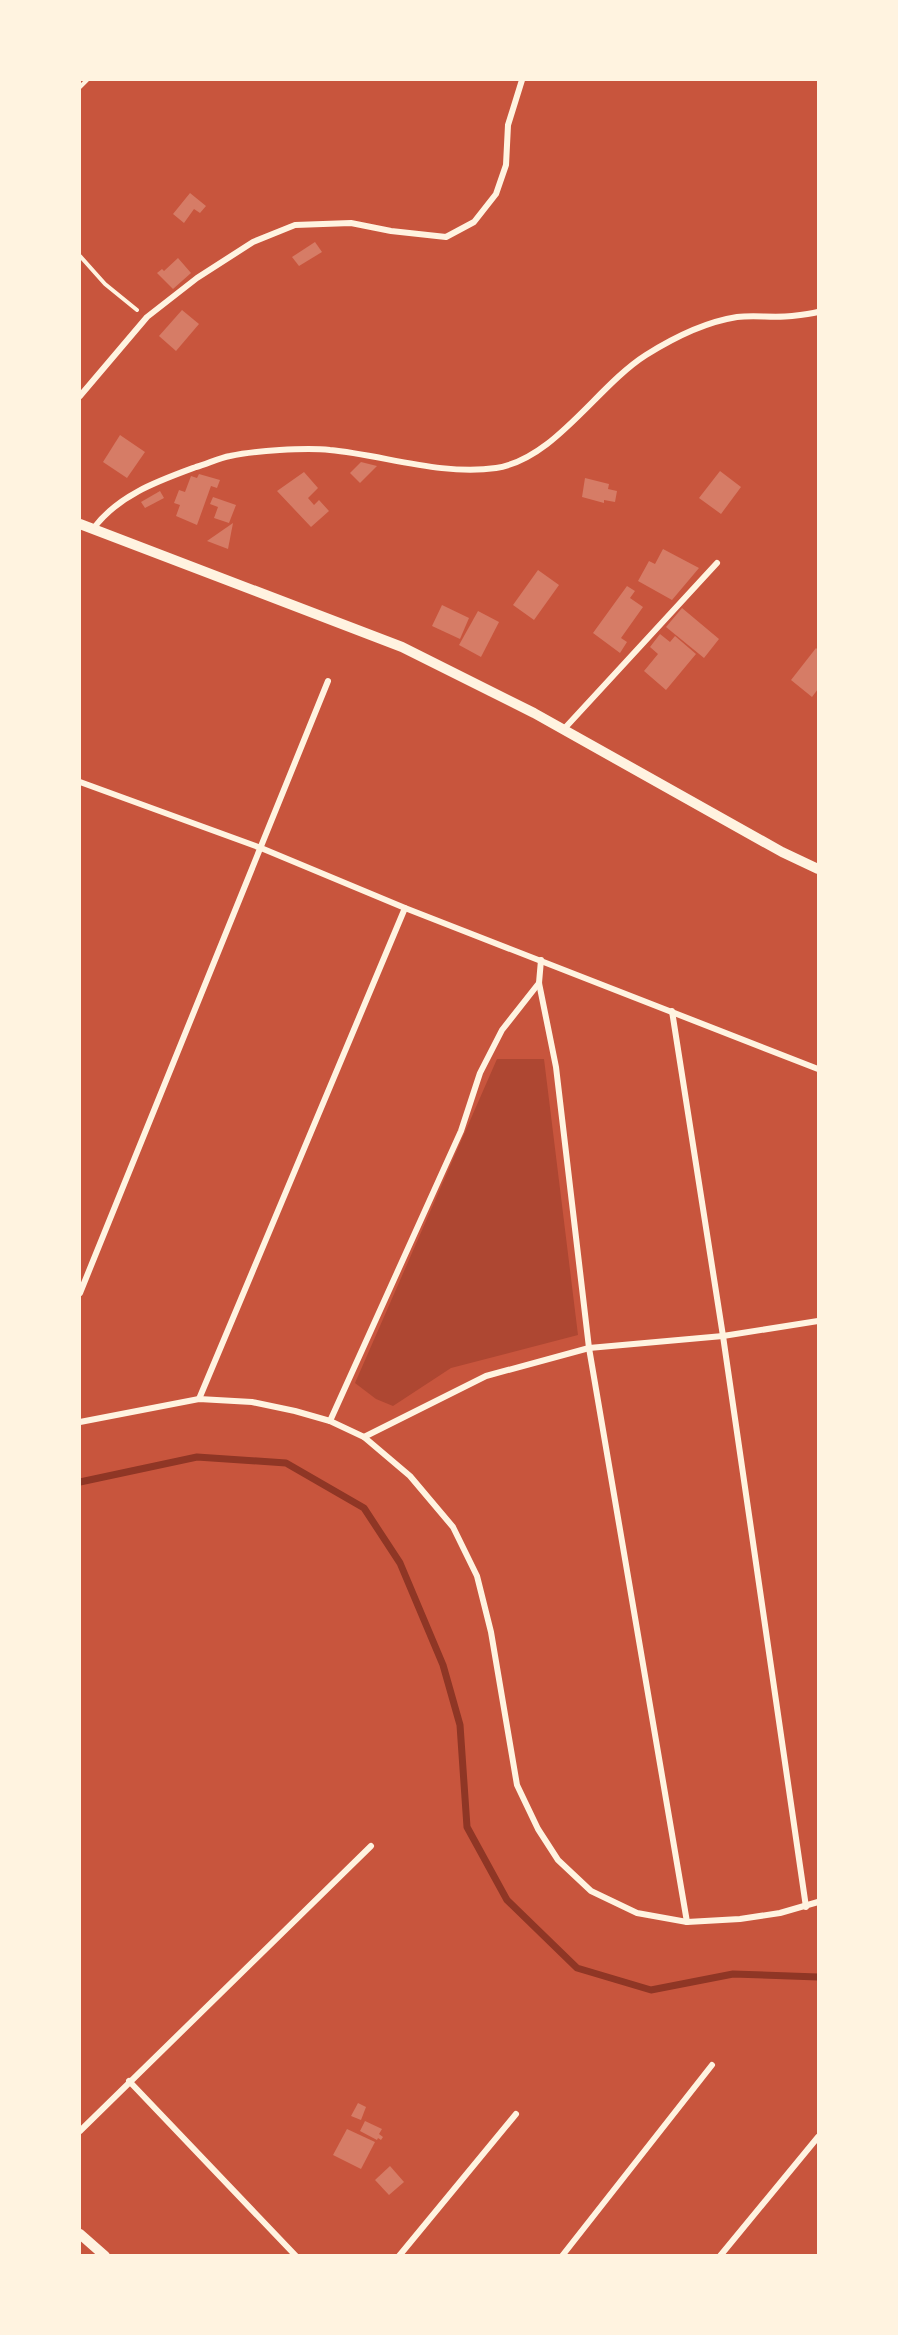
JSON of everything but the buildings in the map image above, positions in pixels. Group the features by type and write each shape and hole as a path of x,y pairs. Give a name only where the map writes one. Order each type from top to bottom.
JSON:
{"street":[{"path":"80,396 147,317 196,278 253,242 295,225 351,223 391,231 446,237 474,222 496,194 506,165 508,125 522,80"},
{"path":"93,529 105,513 132,494 173,475 230,456 328,450 465,470 497,468 526,457 561,434 599,396 644,357 688,331 737,317 791,316 819,312"},
{"path":"80,524 402,647 564,729 782,852 819,869"},
{"path":"564,729 717,563"},
{"path":"80,1293 328,681"},
{"path":"80,782 261,848 405,908 819,1069"},
{"path":"199,1399 405,908"},
{"path":"541,960 539,983 556,1067 589,1348 687,1922"},
{"path":"330,1421 461,1131 480,1073 502,1030 539,983"},
{"path":"672,1011 723,1336 806,1907"},
{"path":"364,1437 486,1376 589,1348 723,1336 819,1321"},
{"path":"80,1422 199,1399 252,1402 295,1411 330,1421 364,1437 410,1476 453,1527 477,1576 491,1632 517,1785 538,1829 558,1860 591,1891 637,1913 687,1922 740,1919 806,1907 819,1902"},
{"path":"80,2131 371,1846"},
{"path":"562,2256 712,2066"},
{"path":"129,2081 296,2256"},
{"path":"399,2256 516,2114"},
{"path":"720,2256 819,2137"},
{"path":"80,2234 105,2256"}],"path":[{"path":"80,87 87,80"},
{"path":"80,256 105,284 147,317"}],"shaded area":[{"path":"497,1059 544,1059 578,1335 451,1368 393,1406 376,1399 355,1383"}],"waterway":[{"path":"80,1482 197,1457 286,1463 364,1508 400,1563 443,1665 460,1725 467,1827 507,1900 577,1968 651,1990 733,1974 818,1977"}]}
